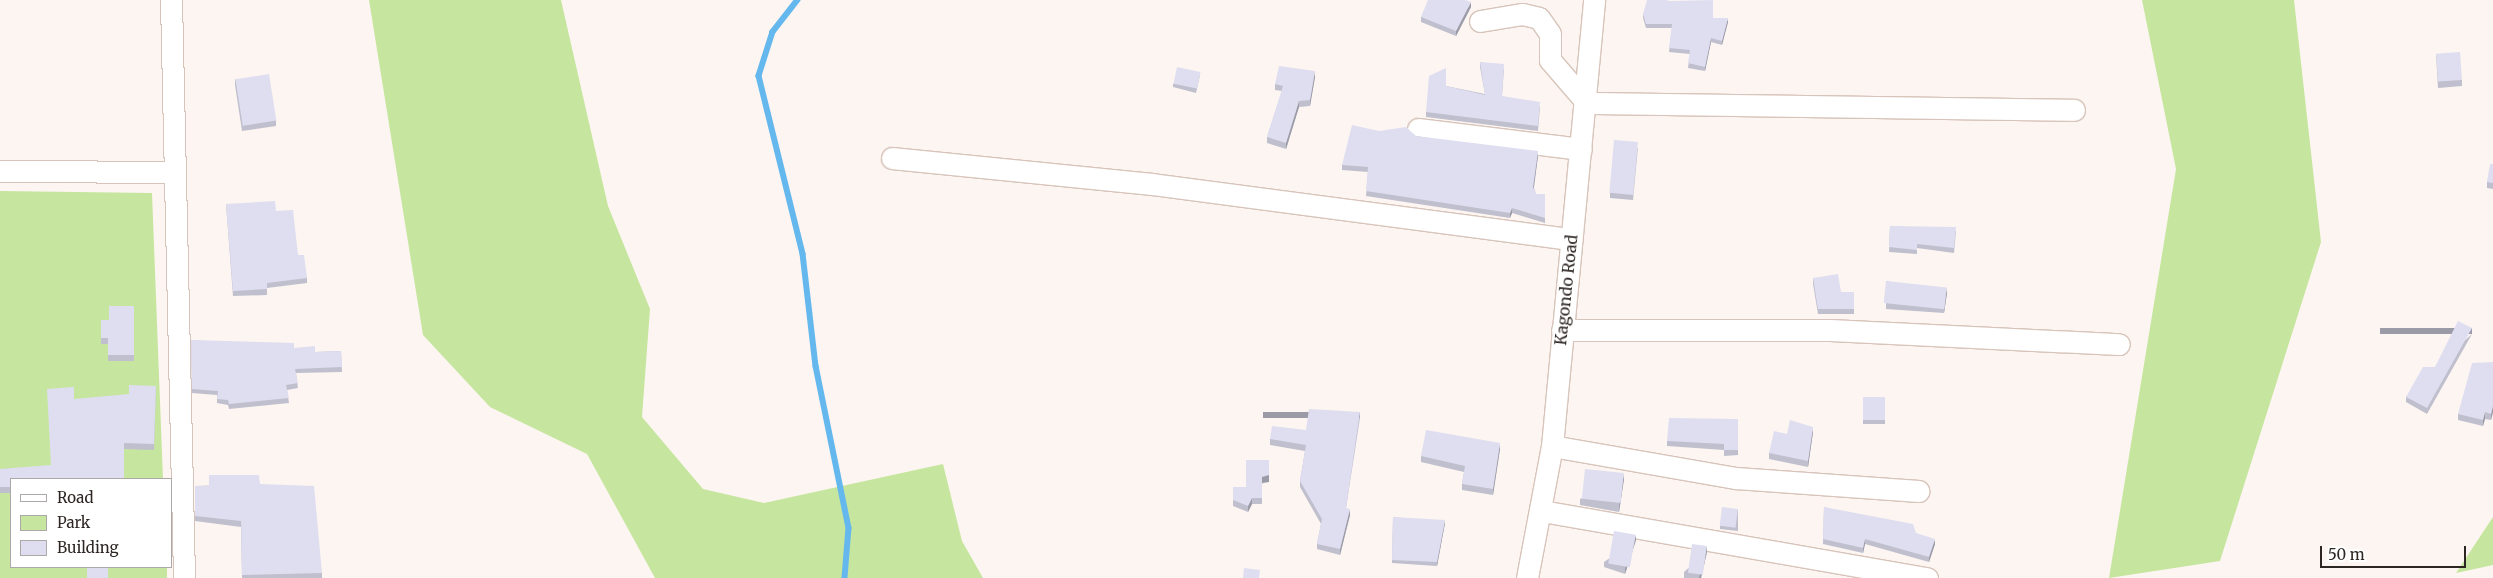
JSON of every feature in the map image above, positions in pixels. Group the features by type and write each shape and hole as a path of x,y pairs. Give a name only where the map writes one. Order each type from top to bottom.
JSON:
{"street":[{"path":"171,0 184,578"},
{"name":"Kagondo Road","path":"1527,578 1542,511 1552,446 1571,240 1587,103 1594,0"},
{"path":"1480,21 1522,14 1539,18 1550,34 1550,60 1587,103 2074,110"},
{"path":"1418,129 1581,149"},
{"path":"892,158 1152,184 1571,240"},
{"path":"0,171 175,172"},
{"path":"1562,330 1830,330 2119,344"},
{"path":"1552,446 1736,478 1918,491"},
{"path":"1542,511 1928,578"}],"green space":[{"path":"369,0 561,0 608,206 650,309 642,417 703,489 764,503 943,464 962,541 983,578 655,578 587,454 490,407 423,335"},
{"path":"2142,0 2294,0 2321,242 2220,561 2109,578 2176,169"},
{"path":"0,191 152,193 163,478 10,478 10,568 167,568 167,578 0,578"},
{"path":"2493,517 2493,565 2456,573"}],"building":[{"path":"1428,0 1465,0 1471,2 1456,31 1421,17"},
{"path":"1647,0 1713,0 1713,18 1728,18 1722,41 1711,38 1705,67 1688,63 1690,50 1669,48 1672,24 1646,24 1643,14"},
{"path":"2460,52 2462,80 2438,82 2436,54"},
{"path":"1480,62 1504,64 1502,96 1540,102 1538,126 1426,112 1429,76 1446,68 1446,86 1485,95"},
{"path":"1279,66 1315,71 1310,100 1299,101 1286,143 1267,137 1283,86 1275,84"},
{"path":"1177,67 1200,72 1197,89 1173,84"},
{"path":"269,74 276,120 243,126 235,79"},
{"path":"1352,125 1379,131 1406,127 1416,136 1538,151 1533,187 1536,194 1545,194 1545,218 1512,208 1510,213 1366,191 1368,167 1342,165"},
{"path":"1614,140 1638,142 1633,195 1609,193"},
{"path":"2490,164 2493,164 2493,183 2487,182"},
{"path":"275,201 276,211 293,210 298,255 304,255 307,278 267,283 267,289 233,291 226,204"},
{"path":"1890,226 1956,227 1954,248 1917,244 1917,250 1889,247"},
{"path":"1838,274 1841,292 1854,292 1854,309 1818,309 1813,278"},
{"path":"1886,281 1947,287 1944,309 1884,303"},
{"path":"109,306 134,306 134,355 108,355 108,338 101,338 101,320 109,320"},
{"path":"2458,321 2472,328 2427,408 2406,397 2423,367 2435,367"},
{"path":"191,340 294,343 294,348 315,346 315,352 341,351 342,367 295,369 298,383 286,385 289,398 229,404 228,400 217,399 218,391 192,389"},
{"path":"2493,362 2493,406 2491,414 2485,412 2483,420 2458,414 2472,363"},
{"path":"129,385 156,386 154,444 124,443 124,478 10,478 10,487 0,487 0,469 51,465 47,389 74,387 74,399 129,394"},
{"path":"1863,397 1885,397 1885,420 1863,420"},
{"path":"1309,409 1360,412 1346,508 1350,509 1340,549 1317,544 1322,519 1300,481 1306,445 1270,439 1272,426 1306,430"},
{"path":"1669,418 1738,419 1738,450 1724,450 1724,444 1667,441"},
{"path":"1790,420 1813,427 1808,461 1769,453 1774,431 1787,434"},
{"path":"1426,430 1500,443 1493,489 1462,484 1465,466 1421,456"},
{"path":"1246,460 1269,460 1269,475 1262,477 1262,498 1252,498 1248,506 1233,500 1233,487 1246,487"},
{"path":"1585,469 1624,473 1621,503 1582,499"},
{"path":"209,475 259,475 260,484 314,486 322,573 242,575 241,521 195,516 195,486 209,486"},
{"path":"1722,507 1738,509 1736,528 1720,526"},
{"path":"1824,507 1913,524 1916,533 1935,539 1929,557 1865,539 1863,548 1823,539"},
{"path":"1393,517 1445,520 1437,562 1392,560"},
{"path":"1614,531 1636,535 1630,567 1608,563"},
{"path":"1692,544 1707,546 1703,575 1688,573"},
{"path":"87,568 108,568 108,578 87,578"},
{"path":"1244,568 1260,570 1259,578 1243,578"}],"waterway":[{"path":"798,0 773,32 759,76 803,254 816,366 849,528 845,578"}]}
